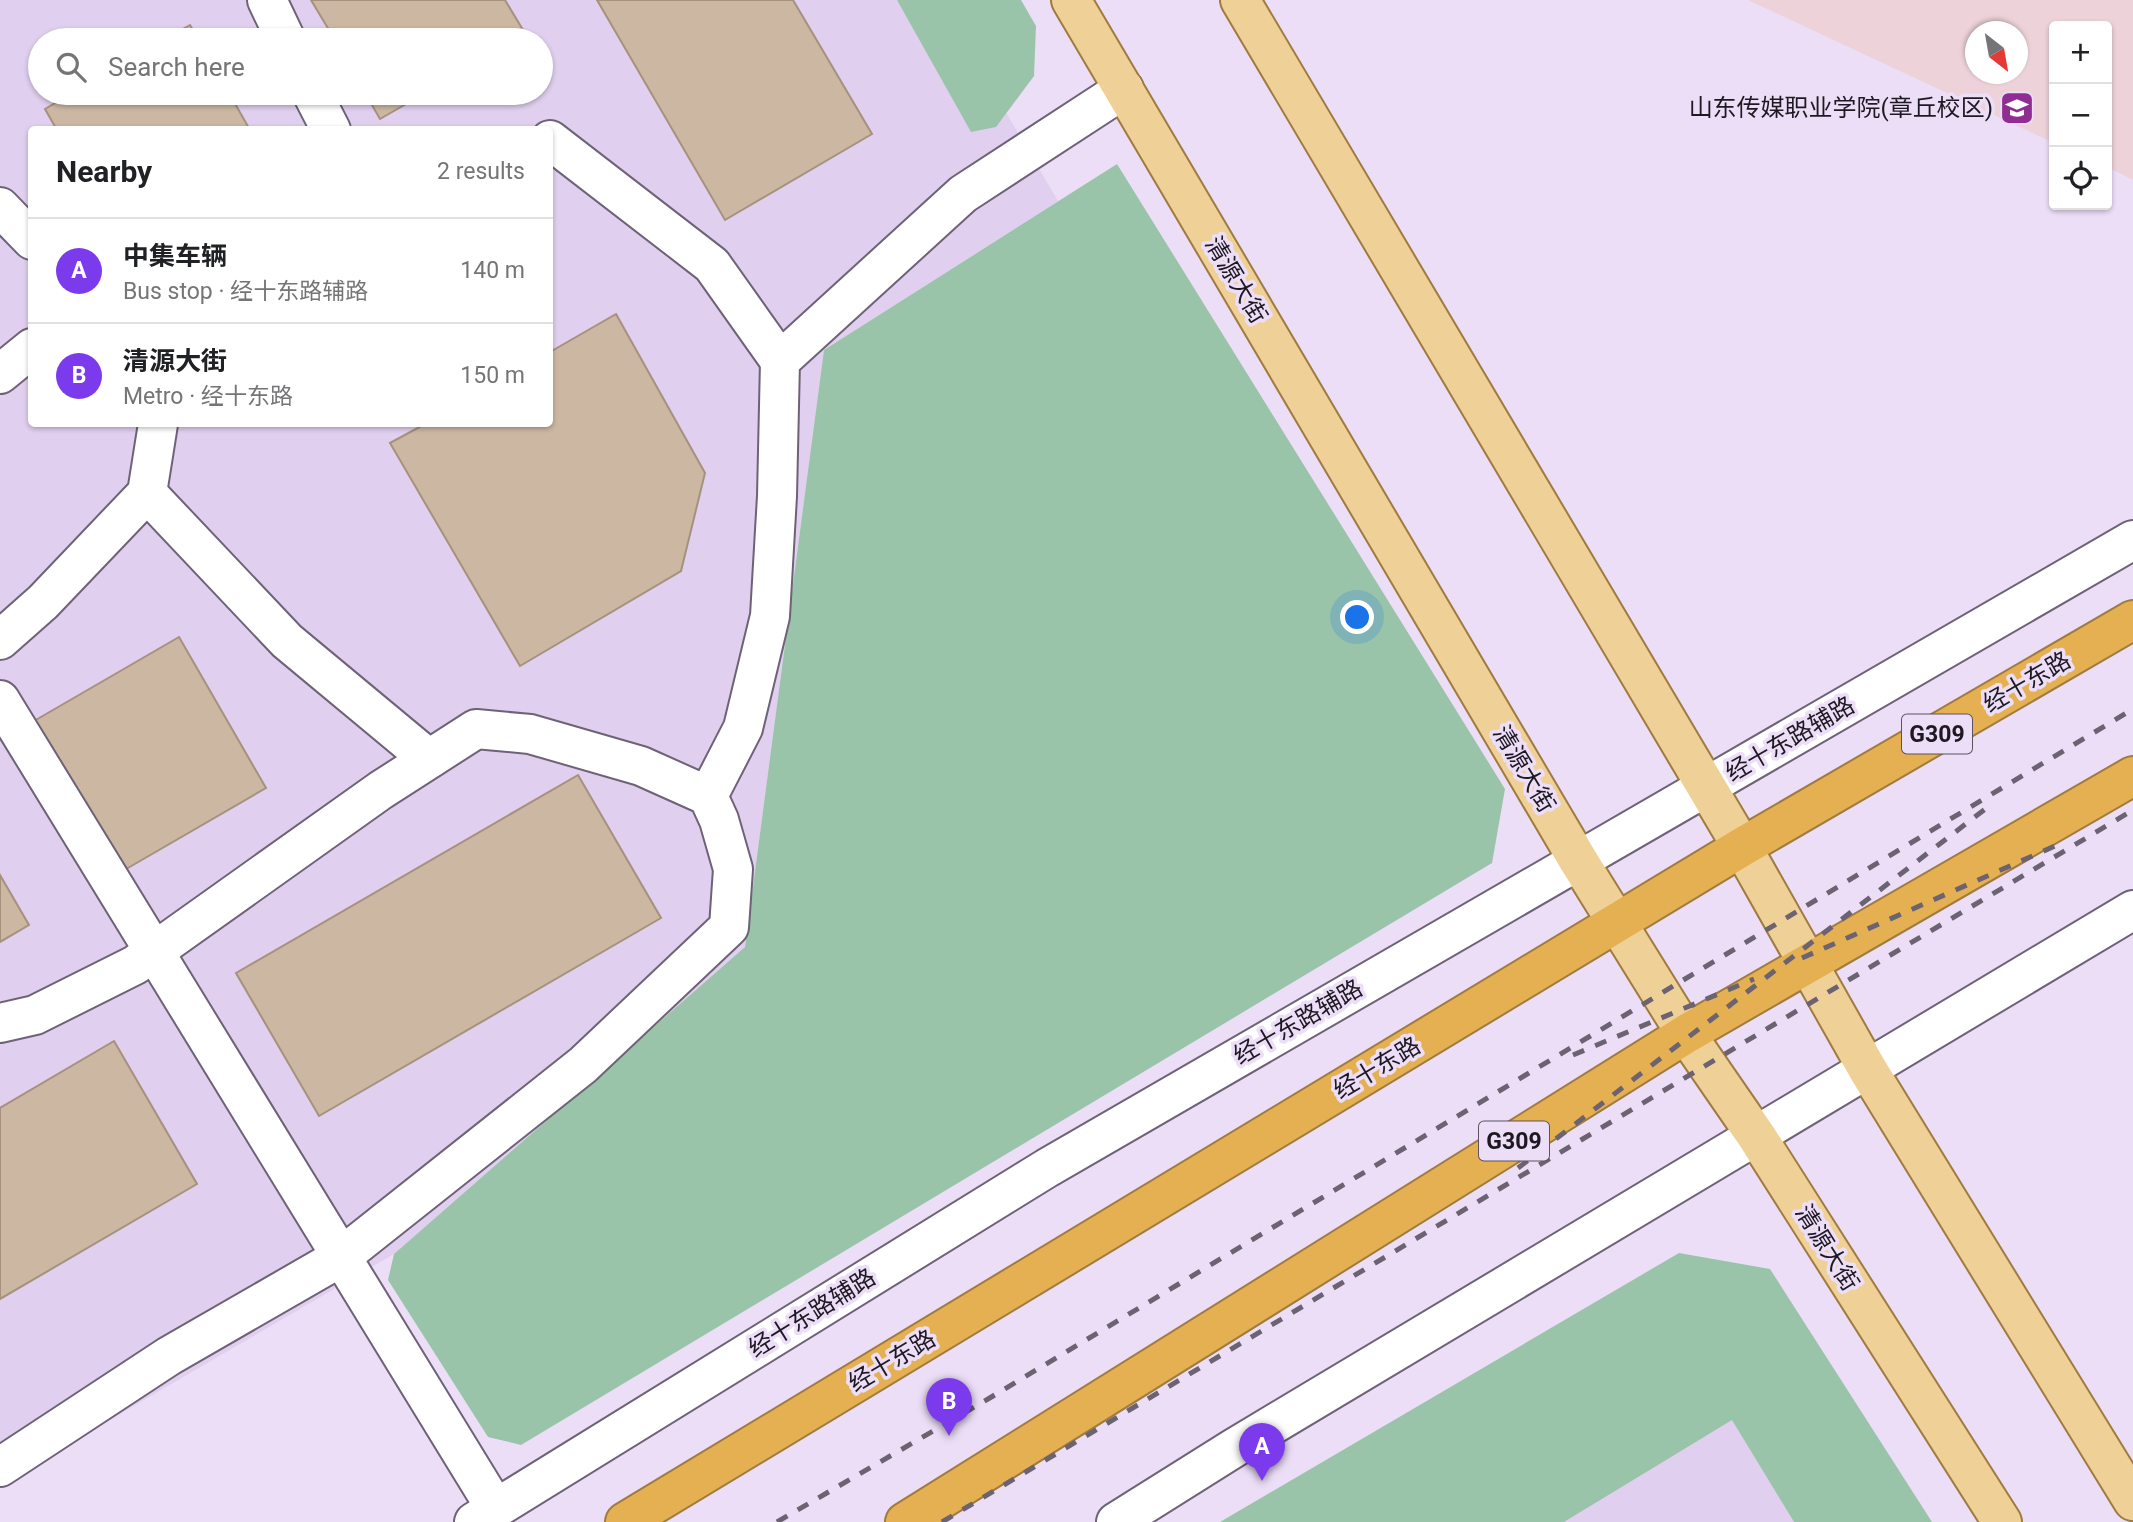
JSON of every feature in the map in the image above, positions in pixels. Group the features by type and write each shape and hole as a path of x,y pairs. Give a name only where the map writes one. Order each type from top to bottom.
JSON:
{"highway":[{"name":"经十东路","path":"625,1522 1618,922 2133,620"},
{"name":"G309","path":"905,1522 1686,1034 2133,776"}],"main road":[{"name":"清源大街","path":"1071,0 1578,860 1686,1034 1757,1137 2002,1522"},
{"path":"1240,0 1704,789 1742,848 1868,1070 2133,1501"}],"street":[{"path":"267,0 280,28"},
{"path":"780,361 963,194 1124,89"},
{"path":"318,105 329,126"},
{"path":"553,142 712,265 780,361 777,496 770,616 743,728 708,796"},
{"path":"0,206 28,236"},
{"path":"0,374 28,351"},
{"path":"0,640 43,602 147,492 158,427"},
{"path":"147,492 287,641 429,759"},
{"name":"经十东路辅路","path":"485,1515 1047,1168 2133,540"},
{"path":"0,700 341,1257 485,1515"},
{"path":"0,1023 35,1015 153,952 429,759 477,729 530,734 641,766 708,796 719,820 733,869 729,926 583,1065 341,1257 169,1356 0,1467"},
{"path":"1116,1522 1234,1448 2133,910"}],"shaded area":[{"path":"0,0 940,0 1058,201 824,350 745,947 394,1254 0,1484"},
{"name":"山东传媒职业学院(章丘校区)","path":"1748,0 2133,0 2133,180 2112,170 2112,21 2049,21 2049,141"},
{"path":"1732,1419 1794,1522 1564,1522"}],"green space":[{"path":"897,0 1021,0 1036,26 1034,76 996,127 971,132"},
{"path":"1117,164 1505,789 1492,863 521,1445 488,1437 388,1280 394,1254 745,947 824,350"},
{"path":"1679,1253 1770,1269 1932,1522 1794,1522 1732,1420 1564,1522 1220,1522"}],"building":[{"path":"311,0 505,0 522,28 328,28"},
{"path":"597,0 793,0 872,134 725,220"},
{"path":"52,105 236,105 248,126 55,126 45,109"},
{"path":"372,105 404,105 380,119"},
{"path":"616,314 705,473 681,571 520,666 390,443 419,427 553,427 553,350"},
{"path":"179,637 266,788 121,872 34,721"},
{"path":"578,775 661,918 319,1116 236,973"},
{"path":"0,875 29,925 0,942"},
{"path":"114,1041 197,1184 0,1299 0,1108"}],"railway":[{"path":"777,1522 988,1399 2133,709"},
{"path":"1518,1168 1993,803"},
{"path":"942,1522 2133,810"},
{"path":"1802,958 2064,842"},
{"path":"1573,1055 1754,979"}],"place":[{"name":"山东传媒职业学院(章丘校区)","path":"2017,108"},
{"name":"清源大街","path":"949,1436"},
{"name":"中集车辆","path":"1262,1481"}]}
